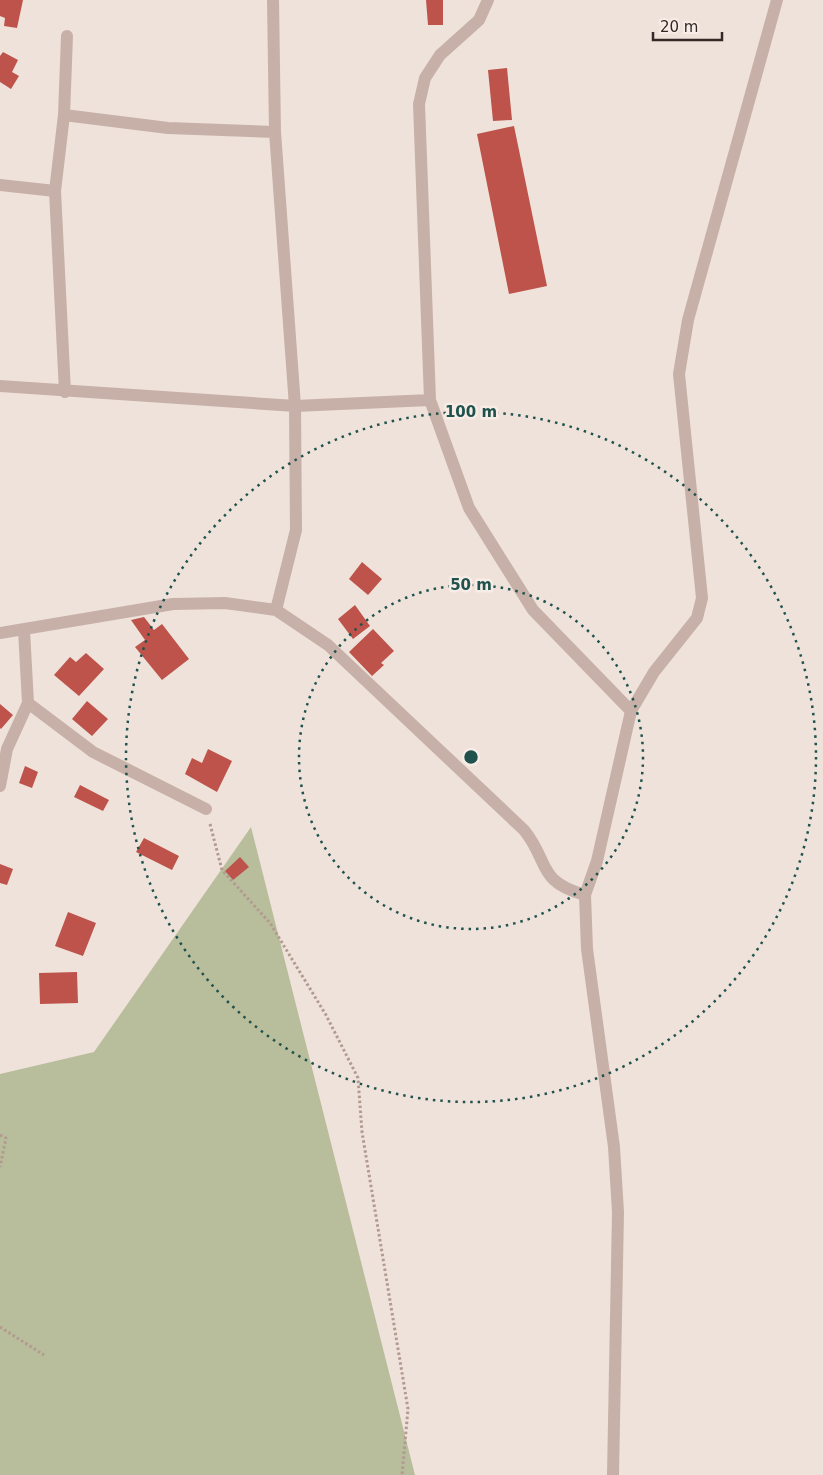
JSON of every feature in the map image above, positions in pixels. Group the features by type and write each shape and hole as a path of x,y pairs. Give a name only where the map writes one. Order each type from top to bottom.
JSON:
{"street":[{"path":"273,0 275,132 295,406 296,530 276,610"},
{"path":"488,0 479,20 440,55 425,78 419,104 430,400 469,508 533,610 631,711"},
{"path":"613,1475 618,1212 614,1147 587,949 585,895 597,861 631,711 654,672 697,618 702,598 679,374 688,320 778,0"},
{"path":"65,392 55,191 64,115 67,36"},
{"path":"64,115 168,128 275,132"},
{"path":"0,185 55,191"},
{"path":"0,386 65,392 295,406 430,400"},
{"path":"0,633 173,604 224,603 276,610 328,646 524,830 536,847 543,868 556,883 585,895"},
{"path":"0,786 7,749 28,703 24,630"},
{"path":"28,703 93,752 206,809"}],"path":[{"path":"206,809 222,870 270,924 326,1015 358,1078 362,1132 408,1409 402,1475"},
{"path":"0,1135 6,1138 0,1167"},
{"path":"0,1327 44,1355"}],"green space":[{"path":"251,827 415,1475 0,1475 0,1074 94,1052"}],"building":[{"path":"0,0 23,0 17,28 4,26 5,18 0,16"},
{"path":"426,0 443,0 443,25 428,25"},
{"path":"3,52 18,60 12,72 19,76 11,89 0,82 0,56"},
{"path":"507,68 512,120 493,121 488,70"},
{"path":"514,126 547,286 509,294 477,134"},
{"path":"362,562 382,579 368,595 349,579"},
{"path":"355,605 370,626 353,639 338,619"},
{"path":"144,617 154,630 162,624 189,659 162,680 135,647 145,640 131,620"},
{"path":"373,629 394,651 381,663 384,665 372,676 349,652"},
{"path":"86,653 104,669 79,696 54,675 70,657 76,662"},
{"path":"87,701 108,719 92,736 72,719"},
{"path":"0,704 13,715 1,729 0,728"},
{"path":"208,749 232,761 217,792 185,774 192,758 202,763"},
{"path":"25,766 38,772 32,788 19,783"},
{"path":"80,785 109,800 103,811 74,797"},
{"path":"144,838 179,856 172,870 136,852"},
{"path":"240,857 249,867 233,880 225,871"},
{"path":"0,864 13,869 7,885 0,883"},
{"path":"68,912 96,923 83,956 55,946"},
{"path":"77,972 78,1003 40,1004 39,973"}]}
